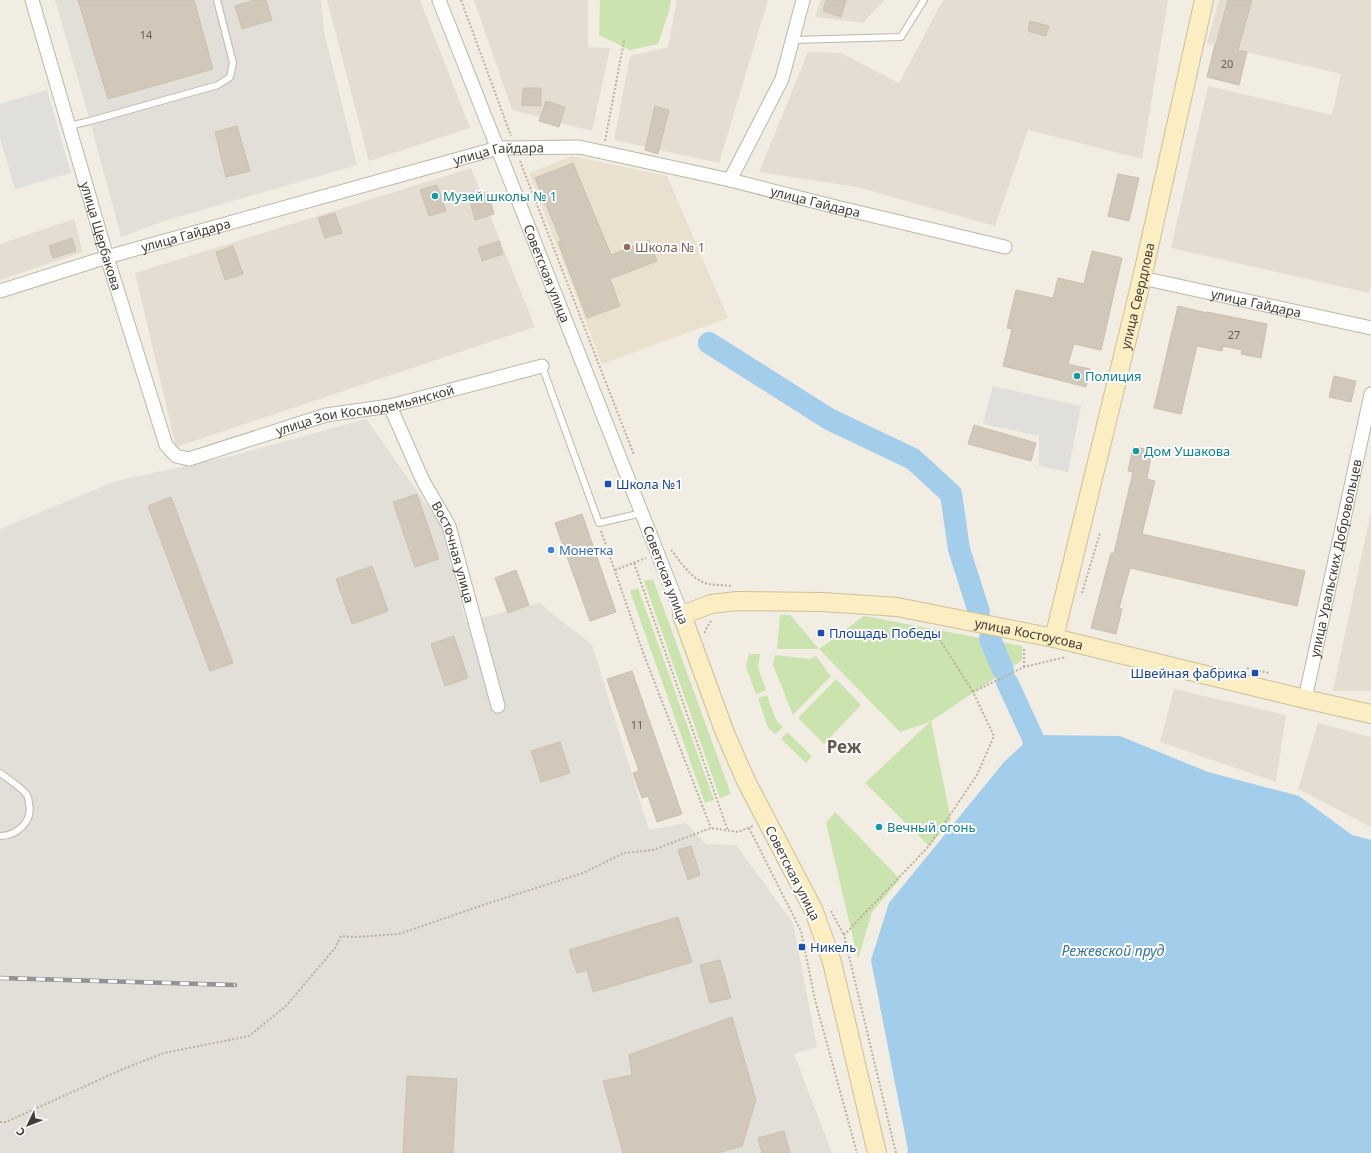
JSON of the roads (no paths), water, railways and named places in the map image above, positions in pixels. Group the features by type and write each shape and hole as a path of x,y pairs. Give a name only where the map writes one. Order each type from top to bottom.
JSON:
{"main road":[{"name":"улица Свердлова","path":"1054,638 1142,278 1204,0"},
{"name":"улица Костоусова","path":"682,615 711,604 737,601 823,602 897,607 1054,638 1371,714"},
{"name":"Советская улица","path":"682,615 726,733 746,781 814,911 832,962 877,1153"}],"street":[{"name":"улица Щербакова","path":"32,0 107,257 166,445 176,456 189,459"},
{"name":"Советская улица","path":"439,0 682,615"},
{"path":"730,180 782,79 803,0"},
{"name":"улица Гайдара","path":"0,290 107,257 498,148 515,147 580,147 730,180 1005,247"},
{"name":"улица Гайдара","path":"1142,278 1371,328"},
{"name":"улица Зои Космодемьянской","path":"189,459 326,415 390,406 542,366"},
{"name":"улица Уральских Добровольцев","path":"1304,699 1371,394"},
{"name":"Восточная улица","path":"390,406 423,481 449,526 498,706"}],"lane":[{"path":"69,126 218,85 230,77 233,63 217,0"},
{"path":"792,40 901,37 924,0"},
{"path":"542,366 599,522 642,513"},
{"path":"0,772 27,795 30,809 27,821 19,831 6,836 0,836"}],"water":[{"name":"Режевской пруд","path":"1033,735 1120,736 1208,772 1299,796 1352,835 1371,840 1371,1153 907,1153 908,1150 871,960 889,903 1004,762"}],"waterway":[{"path":"709,343 829,419 913,459 951,494 959,549 979,612"},
{"path":"990,639 1003,670"},
{"path":"1007,682 1032,736 1040,764"}],"railway":[{"path":"0,978 235,985"}],"place":[{"name":"Музей школы № 1","path":"435,196"},
{"name":"Школа № 1","path":"627,247"},
{"name":"Полиция","path":"1077,376"},
{"name":"Дом Ушакова","path":"1136,451"},
{"name":"Школа №1","path":"608,484"},
{"name":"Монетка","path":"551,550"},
{"name":"Площадь Победы","path":"821,633"},
{"name":"Швейная фабрика","path":"1255,673"},
{"name":"Вечный огонь","path":"879,827"},
{"name":"Никель","path":"802,947"}],"district":[{"name":"Реж","path":"844,747"}]}
